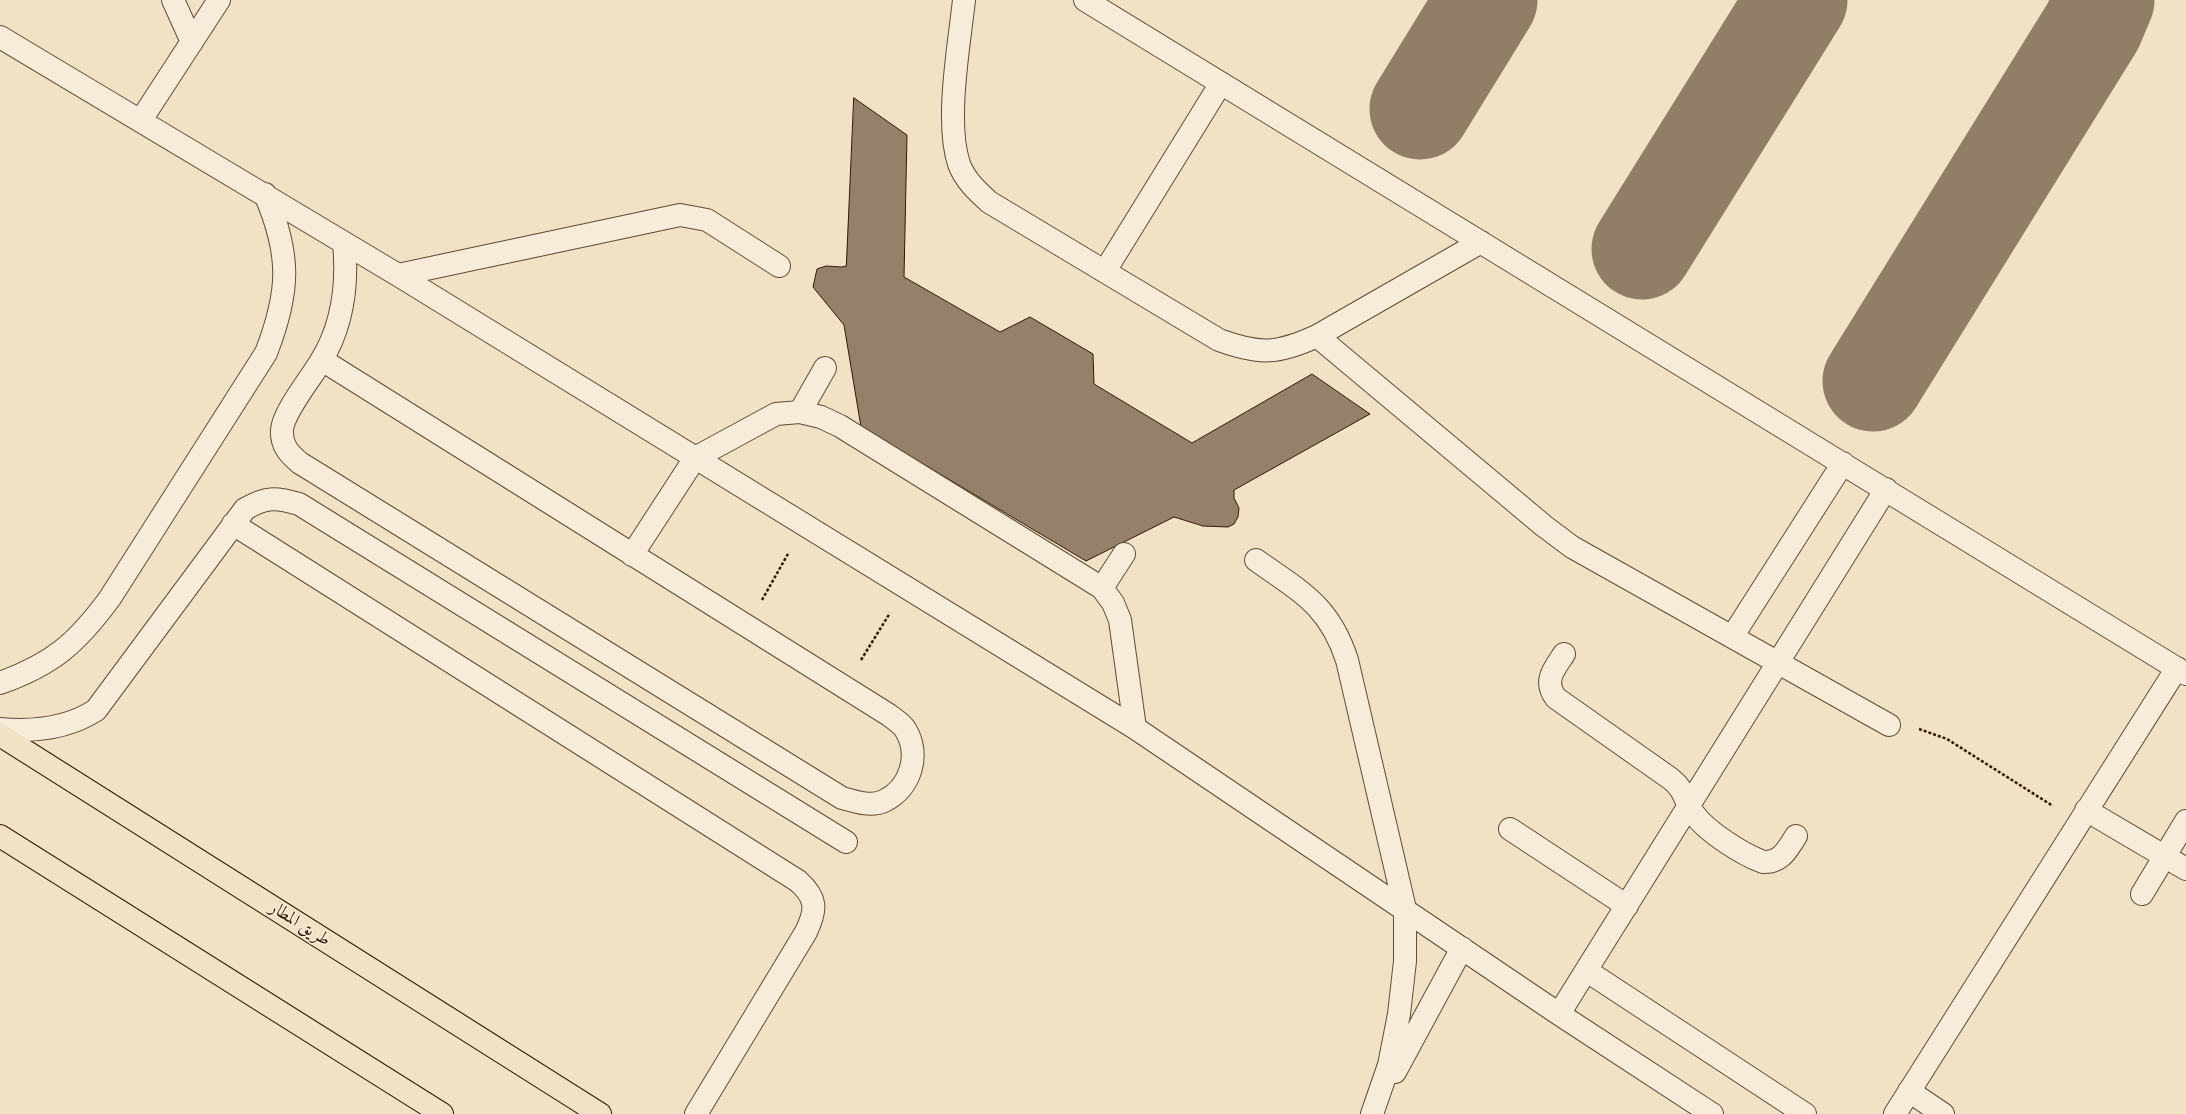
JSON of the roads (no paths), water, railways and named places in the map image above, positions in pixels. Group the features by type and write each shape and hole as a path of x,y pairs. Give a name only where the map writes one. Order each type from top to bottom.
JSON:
{"main road":[{"name":"طريق المطار","path":"0,735 600,1114"},
{"path":"0,836 442,1114"}],"lane":[{"path":"173,0 192,42"},
{"path":"141,120 219,0"},
{"path":"964,0 952,118 954,142 960,165 971,185 989,202 1219,340 1243,349 1269,351 1294,346 1318,336 1481,242"},
{"path":"1085,0 2181,671 2082,816 1895,1114"},
{"path":"0,37 265,194 1135,728 1559,1014 1712,1114"},
{"path":"1105,271 1221,83"},
{"path":"0,683 30,672 61,652 88,628 110,598 266,353 279,316 284,290 284,257 278,224 265,194"},
{"path":"398,275 680,215 707,220 779,266"},
{"path":"322,360 895,719 905,729 913,749 912,770 901,789 884,801 862,804 842,798 300,463 289,454 283,442 282,428 286,416 322,360 333,338 344,297 346,266 344,243"},
{"path":"1318,336 1544,526 1572,547 1889,724"},
{"path":"800,412 825,368"},
{"path":"632,555 695,458 776,414 800,412 821,417 840,426 1102,588 1113,603 1120,620 1135,728"},
{"path":"1732,637 1843,463"},
{"path":"1559,1014 1628,906 1886,490"},
{"path":"0,729 35,730 59,726 81,720 96,710 244,509 261,500 280,498 298,504 846,842"},
{"path":"233,524 798,881 809,890 815,904 813,919 696,1114"},
{"path":"1102,588 1124,554"},
{"path":"1256,560 1310,598 1332,624 1341,642 1347,660 1404,909 1405,961 1399,1014 1389,1065 1372,1114"},
{"path":"1564,654 1550,677 1549,685 1556,698 1680,786 1690,806 1706,827 1763,862 1771,863 1779,860 1796,836"},
{"path":"2082,816 2164,856 2186,869"},
{"path":"2142,894 2186,821"},
{"path":"1510,829 1628,906"},
{"path":"1372,1114 1462,948"},
{"path":"1587,971 1805,1114"},
{"path":"1909,1091 1943,1114"}]}
